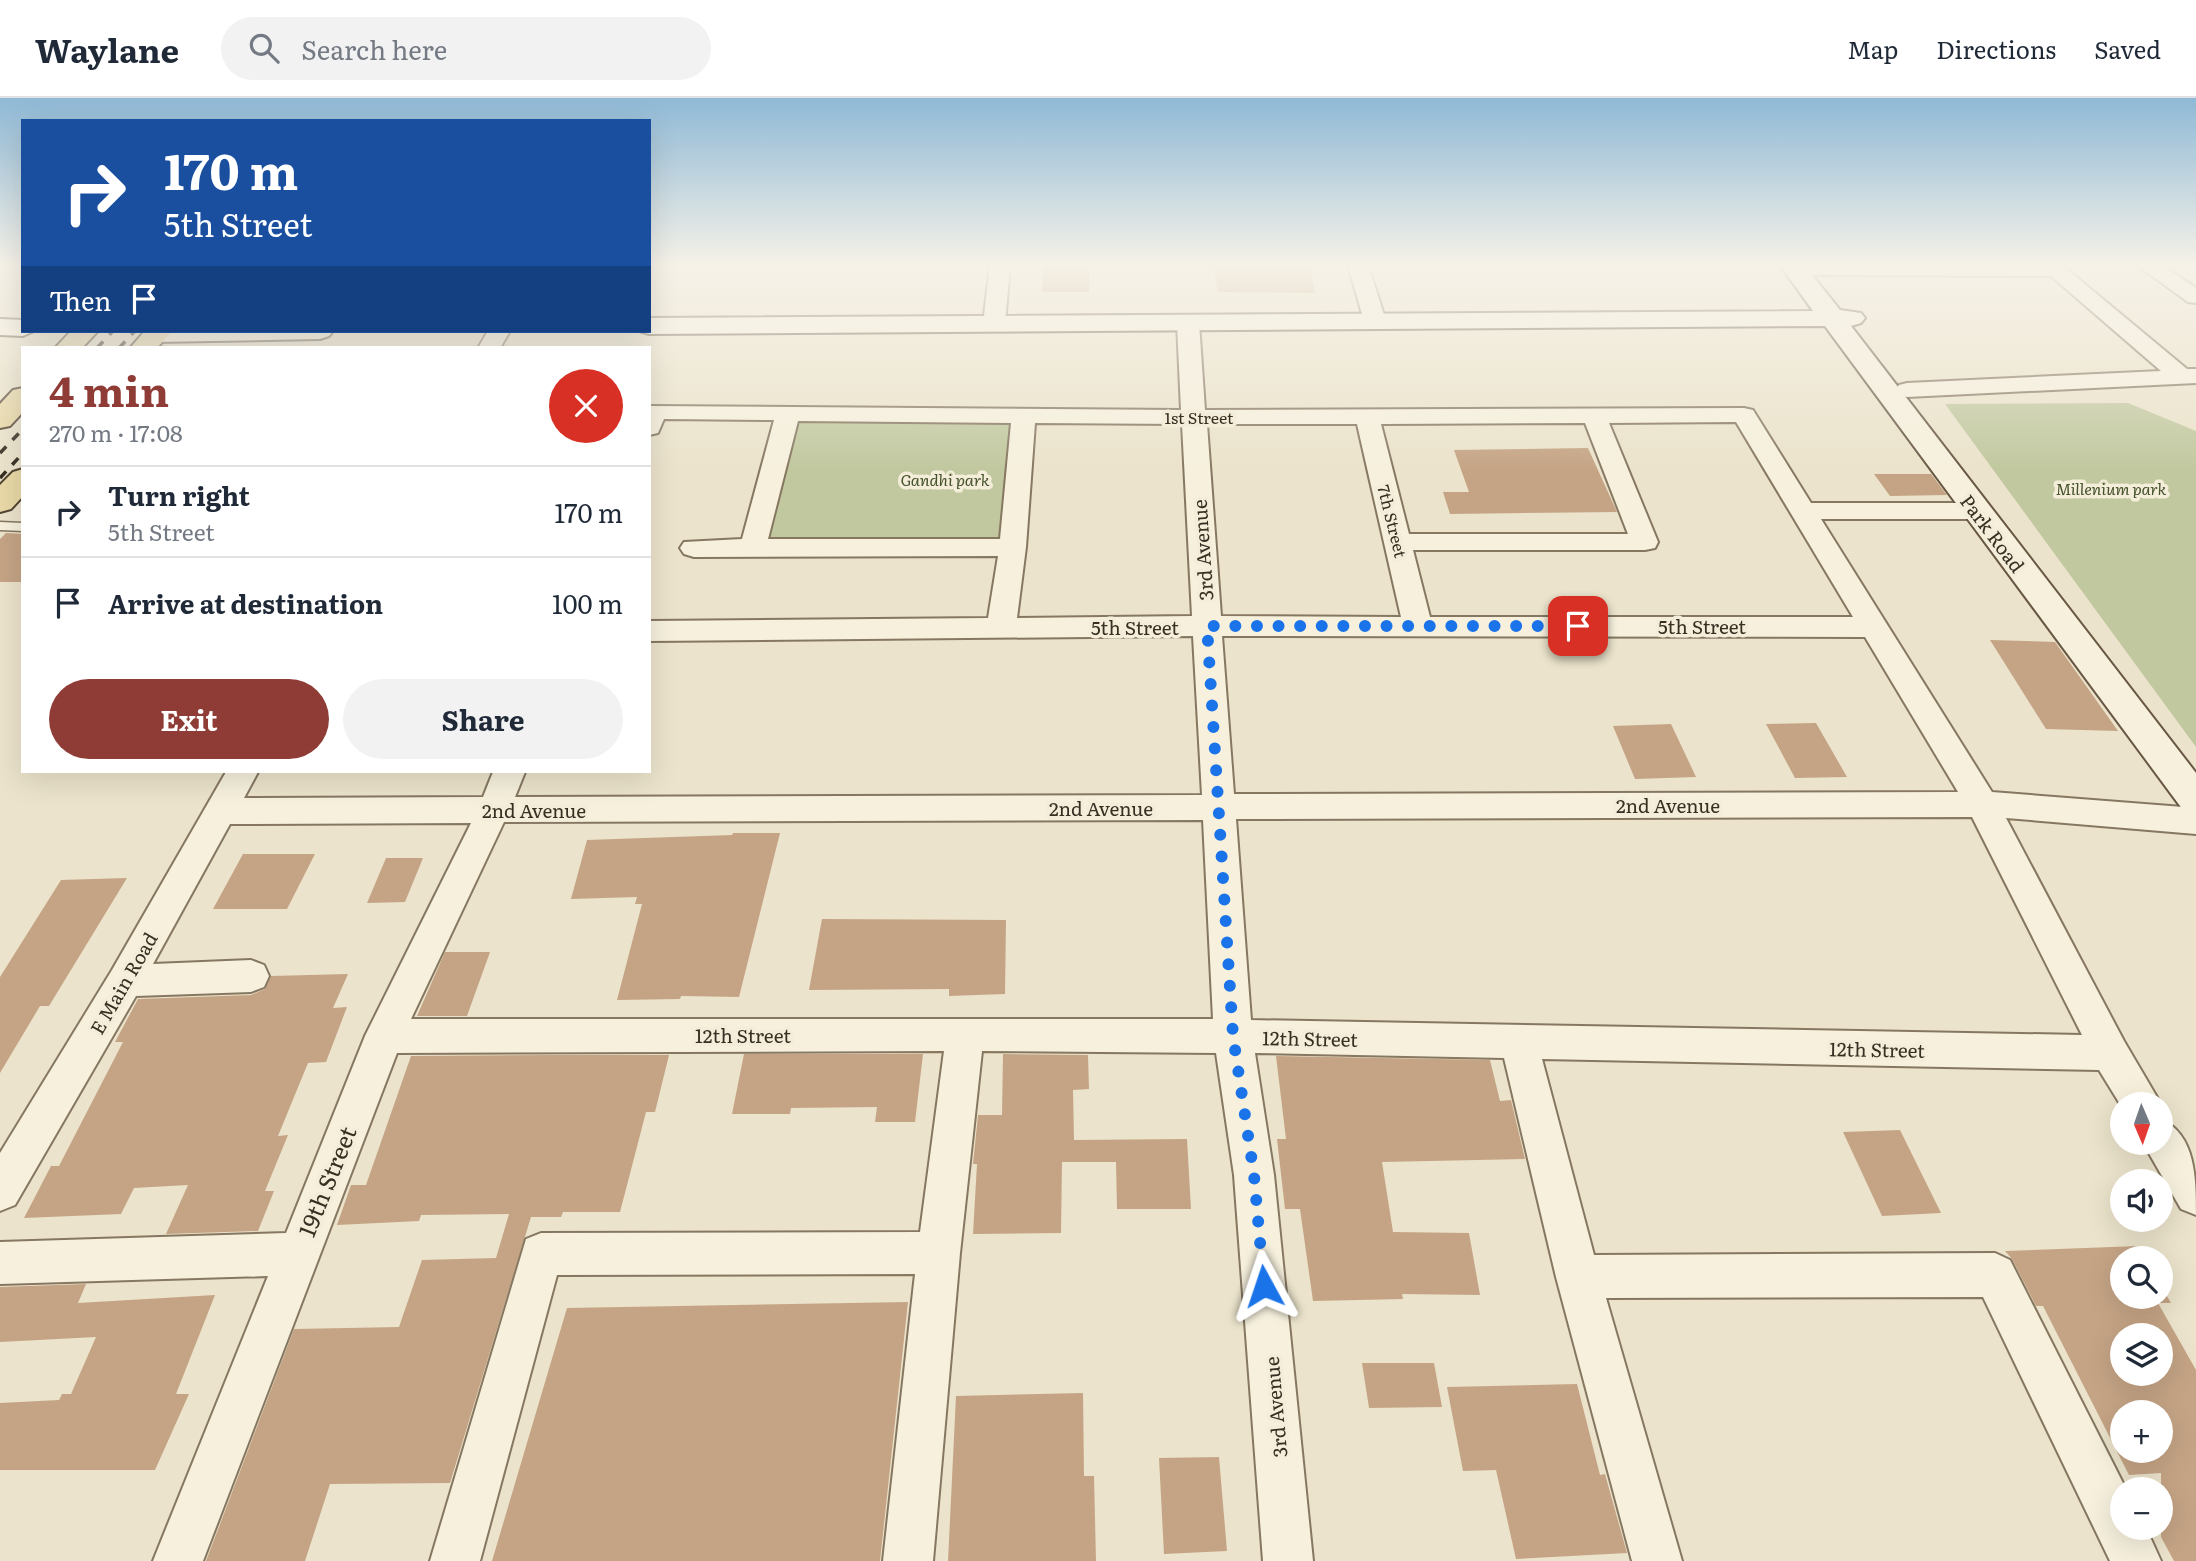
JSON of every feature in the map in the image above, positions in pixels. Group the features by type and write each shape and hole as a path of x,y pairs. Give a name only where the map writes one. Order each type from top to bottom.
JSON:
{"main road":[{"path":"70,346 83,333"},
{"path":"0,420 21,398"},
{"path":"0,503 21,480"}],"street":[{"path":"152,338 265,333"},
{"name":"3rd Avenue","path":"1189,333 1233,1036 1254,1175 1288,1561"},
{"name":"Park Road","path":"1853,333 1975,511 2196,800"},
{"name":"Park Road","path":"1856,333 1907,390 2196,770"},
{"path":"2135,333 2189,377"},
{"path":"1907,390 2189,377"},
{"path":"753,547 788,414"},
{"name":"1st Street","path":"652,420 788,414 1193,417 1744,415 1802,511"},
{"path":"1002,628 1013,547 1024,415"},
{"name":"7th Street","path":"1367,416 1418,626"},
{"path":"1398,542 1645,542 1594,416"},
{"path":"1802,511 1975,511"},
{"path":"1802,511 1982,804 2110,1053 2134,1092"},
{"path":"694,548 1013,547"},
{"name":"5th Street","path":"651,631 1207,626 1873,627"},
{"name":"E Main Road","path":"0,1191 125,981 241,773"},
{"name":"19th Street","path":"178,1561 296,1254 384,1036 494,810 509,773"},
{"path":"1982,804 2196,821"},
{"name":"2nd Avenue","path":"219,811 1982,804"},
{"path":"125,981 251,976"},
{"path":"908,1561 939,1253 965,1034"},
{"name":"12th Street","path":"384,1036 1233,1036 2110,1053"},
{"path":"1519,1042 1578,1277 1657,1561"},
{"path":"2171,1155 2196,1195"},
{"path":"455,1561 541,1254 939,1253"},
{"path":"0,1263 296,1254"},
{"path":"1578,1277 1995,1275 2136,1561"}],"lane":[{"path":"0,526 21,527"}],"green space":[{"name":"Millenium park","path":"2128,403 2196,431 2196,747 1945,404"},
{"name":"Gandhi park","path":"799,418 1016,421 1007,539 766,538"}],"building":[{"path":"1588,448 1617,512 1450,514 1443,492 1469,492 1454,450"},
{"path":"1874,474 1931,474 1947,495 1890,496"},
{"path":"6,533 21,534 21,582 0,582 0,539"},
{"path":"1990,640 2055,642 2118,731 2046,729"},
{"path":"1816,723 1847,777 1795,778 1766,724"},
{"path":"1671,724 1696,777 1635,779 1613,726"},
{"path":"780,833 739,997 681,996 680,999 617,1000 642,904 635,904 637,897 571,899 587,840"},
{"path":"243,854 315,854 287,909 213,909"},
{"path":"386,858 423,858 405,902 367,903"},
{"path":"127,878 49,1006 40,1006 0,1073 0,977 61,880"},
{"path":"822,919 1006,920 1005,994 949,996 949,989 809,990"},
{"path":"445,952 490,952 467,1016 417,1016"},
{"path":"348,974 333,1008 347,1007 326,1062 308,1063 278,1136 288,1135 265,1191 274,1191 258,1231 166,1234 188,1185 134,1188 121,1214 24,1218 51,1166 59,1166 123,1042 115,1042 138,999 251,995 265,989 271,976"},
{"path":"744,1054 923,1054 915,1122 875,1122 877,1107 791,1108 790,1114 732,1114"},
{"path":"1003,1054 1088,1055 1089,1089 1073,1090 1074,1140 1187,1139 1191,1209 1117,1209 1116,1162 1062,1162 1061,1233 973,1234 977,1164 973,1164 978,1115 1002,1115"},
{"path":"669,1055 655,1112 646,1112 620,1212 563,1212 561,1217 531,1217 450,1483 330,1484 305,1561 206,1561 294,1329 399,1327 422,1260 496,1258 509,1214 421,1215 419,1221 337,1225 351,1185 366,1185 411,1056"},
{"path":"1276,1056 1490,1060 1500,1101 1511,1100 1525,1159 1382,1162 1393,1232 1469,1233 1480,1295 1402,1294 1403,1299 1313,1301 1300,1209 1285,1209 1277,1139 1286,1139"},
{"path":"1900,1130 1941,1213 1882,1216 1843,1132"},
{"path":"2110,1247 2110,1309 2161,1309 2169,1323 2110,1323 2110,1386 2173,1386 2173,1329 2196,1370 2196,1561 2174,1561 2163,1540 2173,1540 2173,1477 2161,1477 2161,1473 2129,1475 2123,1463 2173,1463 2173,1400 2110,1400 2110,1438 2043,1306 2036,1306 2012,1259 2005,1251"},
{"path":"86,1284 78,1303 215,1295 176,1394 189,1394 155,1470 0,1470 0,1403 59,1400 62,1394 71,1394 96,1337 0,1342 0,1287"},
{"path":"908,1302 880,1561 492,1561 567,1308"},
{"path":"1362,1363 1434,1363 1442,1407 1369,1408"},
{"path":"1577,1384 1600,1475 1605,1474 1627,1553 1516,1559 1496,1470 1463,1471 1447,1387"},
{"path":"1083,1393 1084,1476 1094,1476 1096,1561 948,1561 956,1396"},
{"path":"1219,1457 1227,1551 1164,1554 1159,1458"}],"railway":[{"path":"99,346 111,333"},
{"path":"121,346 133,333"},
{"path":"0,453 21,431"},
{"path":"0,478 21,455"}],"route":[{"path":"1264,1286 1254,1175 1233,1036 1207,626 1578,626"}]}
